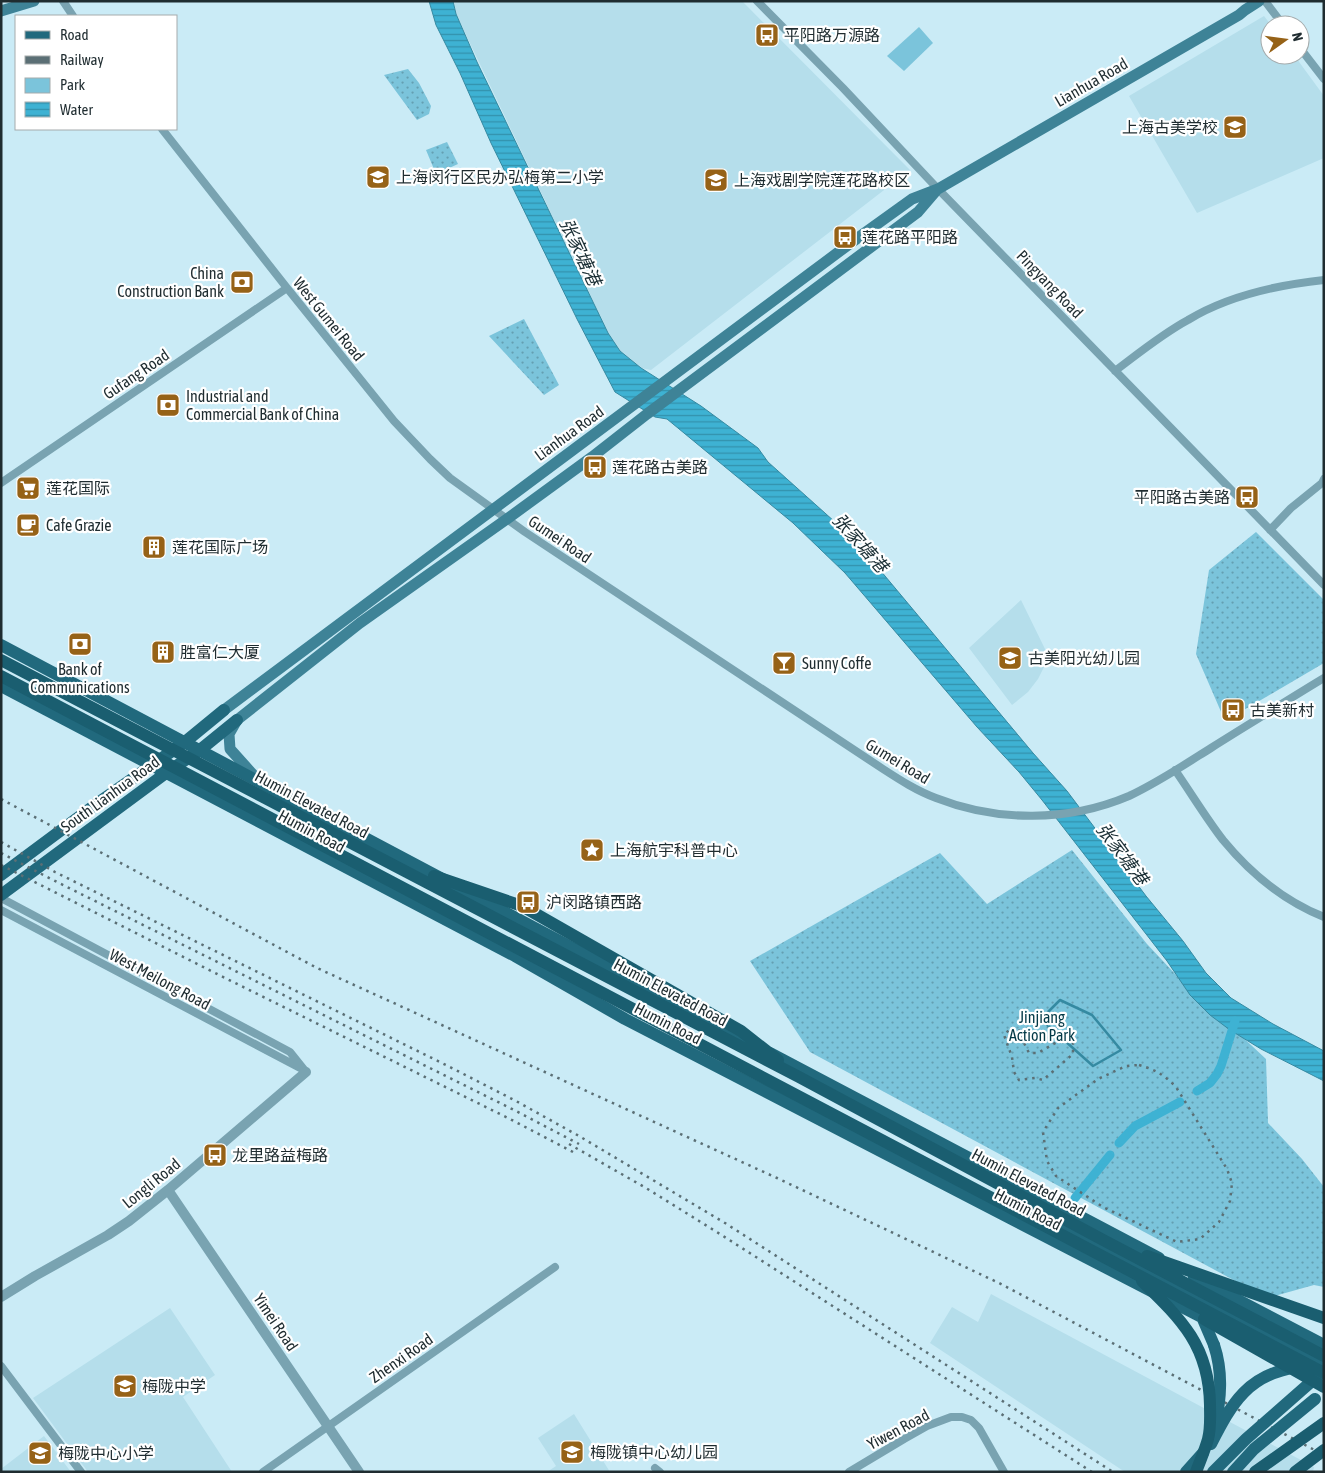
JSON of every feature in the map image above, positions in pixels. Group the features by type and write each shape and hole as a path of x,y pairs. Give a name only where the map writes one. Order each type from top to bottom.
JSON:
{"highway":[{"name":"Humin Elevated Road","path":"1,660 799,1078 1324,1371"},
{"name":"Humin Elevated Road","path":"1,676 1100,1247 1324,1356"},
{"path":"434,876 522,906 742,1031 799,1078"},
{"path":"1100,1247 1142,1282 1183,1324 1192,1336 1203,1359 1210,1388 1210,1419 1208,1438 1196,1472"},
{"path":"1100,1247 1324,1318"},
{"path":"1142,1282 1324,1387"},
{"path":"1254,1472 1324,1423"},
{"path":"1295,1472 1324,1450"}],"main road":[{"path":"1,11 34,1"},
{"name":"Lianhua Road","path":"224,710 912,199 938,189 1239,15 1259,1"},
{"name":"Lianhua Road","path":"237,720 360,623 592,457 646,414 918,212 938,189"},
{"name":"Humin Road","path":"1,645 1324,1347"},
{"name":"Humin Road","path":"1,686 515,956 625,1019 1324,1382"},
{"name":"South Lianhua Road","path":"1,876 185,742 224,710"},
{"path":"237,720 229,734 230,749 258,781"},
{"name":"South Lianhua Road","path":"1,897 166,773 200,750 237,720"},
{"name":"Humin Road","path":"1030,1190 1042,1215 1324,1364"},
{"path":"1202,1317 1214,1345 1220,1372 1221,1387 1218,1414 1211,1444"},
{"path":"1294,1366 1324,1347"},
{"path":"1186,1472 1211,1444 1225,1417 1244,1392 1258,1380 1288,1368 1324,1364"},
{"path":"1213,1472 1246,1439 1324,1371"},
{"path":"1233,1472 1254,1449 1319,1396"}],"street":[{"path":"62,1 72,15"},
{"name":"Pingyang Road","path":"757,1 1324,586"},
{"path":"1265,1 1276,15"},
{"path":"1310,61 1324,79"},
{"name":"West Gumei Road","path":"163,130 408,438 450,478 493,509"},
{"path":"1115,371 1188,319 1215,306 1246,294 1272,287 1324,280"},
{"name":"Gufang Road","path":"1,483 287,288"},
{"path":"1270,530 1291,508 1322,483 1324,479"},
{"name":"Gumei Road","path":"493,509 675,632 910,786 934,798 984,812 1008,816 1043,816 1090,808 1128,796 1175,770 1324,678"},
{"path":"1175,770 1222,839 1239,858 1277,892 1298,905 1324,917"},
{"path":"1,897 290,1052 306,1072"},
{"name":"West Meilong Road","path":"1,910 306,1072"},
{"name":"Longli Road","path":"1,1297 108,1235 129,1220 168,1190 306,1072"},
{"name":"Yimei Road","path":"168,1190 359,1472"},
{"name":"Zhenxi Road","path":"263,1472 555,1267"},
{"path":"1,1366 81,1472"},
{"name":"Yiwen Road","path":"849,1472 927,1426 951,1417 962,1417 971,1420 979,1428 1004,1472"}],"shaded area":[{"name":"上海戏剧学院莲花路校区","path":"454,1 742,1 910,170 651,370 641,368 620,351 608,333 456,14"},
{"name":"上海古美学校","path":"1260,18 1260,65 1301,65 1324,96 1324,158 1197,213 1129,96"},
{"name":"古美阳光幼儿园","path":"1021,600 1045,649 1044,667 1028,692 1012,705 969,648"},
{"path":"991,1294 1314,1467 1313,1472 1125,1472 930,1343 952,1307 978,1322"},
{"name":"梅陇中学","path":"170,1308 215,1375 183,1397 232,1472 88,1472 33,1398"},
{"name":"梅陇镇中心幼儿园","path":"574,1414 610,1472 547,1472 556,1466 538,1438"},
{"name":"梅陇中心小学","path":"44,1436 71,1472 1,1472 1,1469"}],"green space":[{"path":"919,27 933,43 904,71 887,56"},
{"path":"408,69 419,83 431,106 429,114 417,120 384,75"},
{"path":"447,142 458,164 436,174 426,150"},
{"path":"524,319 559,385 544,395 489,336"},
{"path":"1256,532 1324,600 1324,663 1225,721 1196,654 1209,570"},
{"name":"Jinjiang Action Park","path":"1072,850 1147,944 1177,976 1266,1059 1268,1123 1302,1159 1324,1187 1324,1287 1314,1285 1267,1298 810,1052 750,961 940,853 987,904"}],"water":[{"path":"429,1 453,1 456,14 477,62 608,333 620,351 641,368 701,406 758,448 768,462 835,522 880,570 1067,791 1206,973 1231,998 1273,1024 1324,1051 1324,1081 1261,1049 1210,1015 1190,995 1167,961 1019,772 977,727 845,573 793,523 667,419 655,417 615,392 491,143 436,25"}],"waterway":[{"path":"1060,1000 1092,1015 1121,1050 1093,1066 1045,1023 1043,1017 1060,1000"},
{"path":"1197,1091 1210,1083 1217,1074 1235,1021"},
{"path":"1119,1143 1135,1126 1180,1102"},
{"path":"1075,1198 1110,1155"}],"railway":[{"path":"1,799 317,968 777,1178 999,1283 1324,1455"},
{"path":"1,842 55,872 446,1065 579,1136 725,1223 1113,1472"},
{"path":"1,853 579,1144"},
{"path":"1,865 573,1152"},
{"path":"1011,1028 1020,1031 1029,1053 1038,1053 1064,1038 1073,1042 1073,1054 1043,1080 1035,1078 1019,1080 1014,1072 1012,1057 1004,1035 1011,1028"},
{"path":"1139,1065 1159,1073 1176,1087 1227,1169 1232,1183 1230,1201 1219,1222 1200,1239 1177,1242 1103,1207 1056,1176 1047,1161 1043,1132 1058,1108 1098,1079 1126,1066 1139,1065"},
{"path":"569,1144 646,1188 720,1234 1092,1472"}],"place":[{"name":"平阳路万源路","path":"767,35"},
{"name":"上海古美学校","path":"1235,127"},
{"name":"上海闵行区民办弘梅第二小学","path":"378,177"},
{"name":"上海戏剧学院莲花路校区","path":"716,180"},
{"name":"莲花路平阳路","path":"845,237"},
{"name":"China Construction Bank","path":"242,282"},
{"name":"Industrial and Commercial Bank of China","path":"168,405"},
{"name":"莲花路古美路","path":"595,467"},
{"name":"莲花国际","path":"28,488"},
{"name":"平阳路古美路","path":"1247,497"},
{"name":"Cafe Grazie","path":"28,525"},
{"name":"莲花国际广场","path":"154,547"},
{"name":"Bank of Communications","path":"80,644"},
{"name":"胜富仁大厦","path":"163,652"},
{"name":"古美阳光幼儿园","path":"1010,658"},
{"name":"Sunny Coffe","path":"784,663"},
{"name":"古美新村","path":"1233,710"},
{"name":"上海航宇科普中心","path":"592,850"},
{"name":"沪闵路镇西路","path":"528,902"},
{"name":"龙里路益梅路","path":"215,1155"},
{"name":"梅陇中学","path":"125,1386"},
{"name":"梅陇镇中心幼儿园","path":"572,1452"},
{"name":"梅陇中心小学","path":"40,1453"}],"water label":[{"name":"张家塘港","path":"580,252"},
{"name":"张家塘港","path":"860,543"},
{"name":"张家塘港","path":"1122,854"}]}
